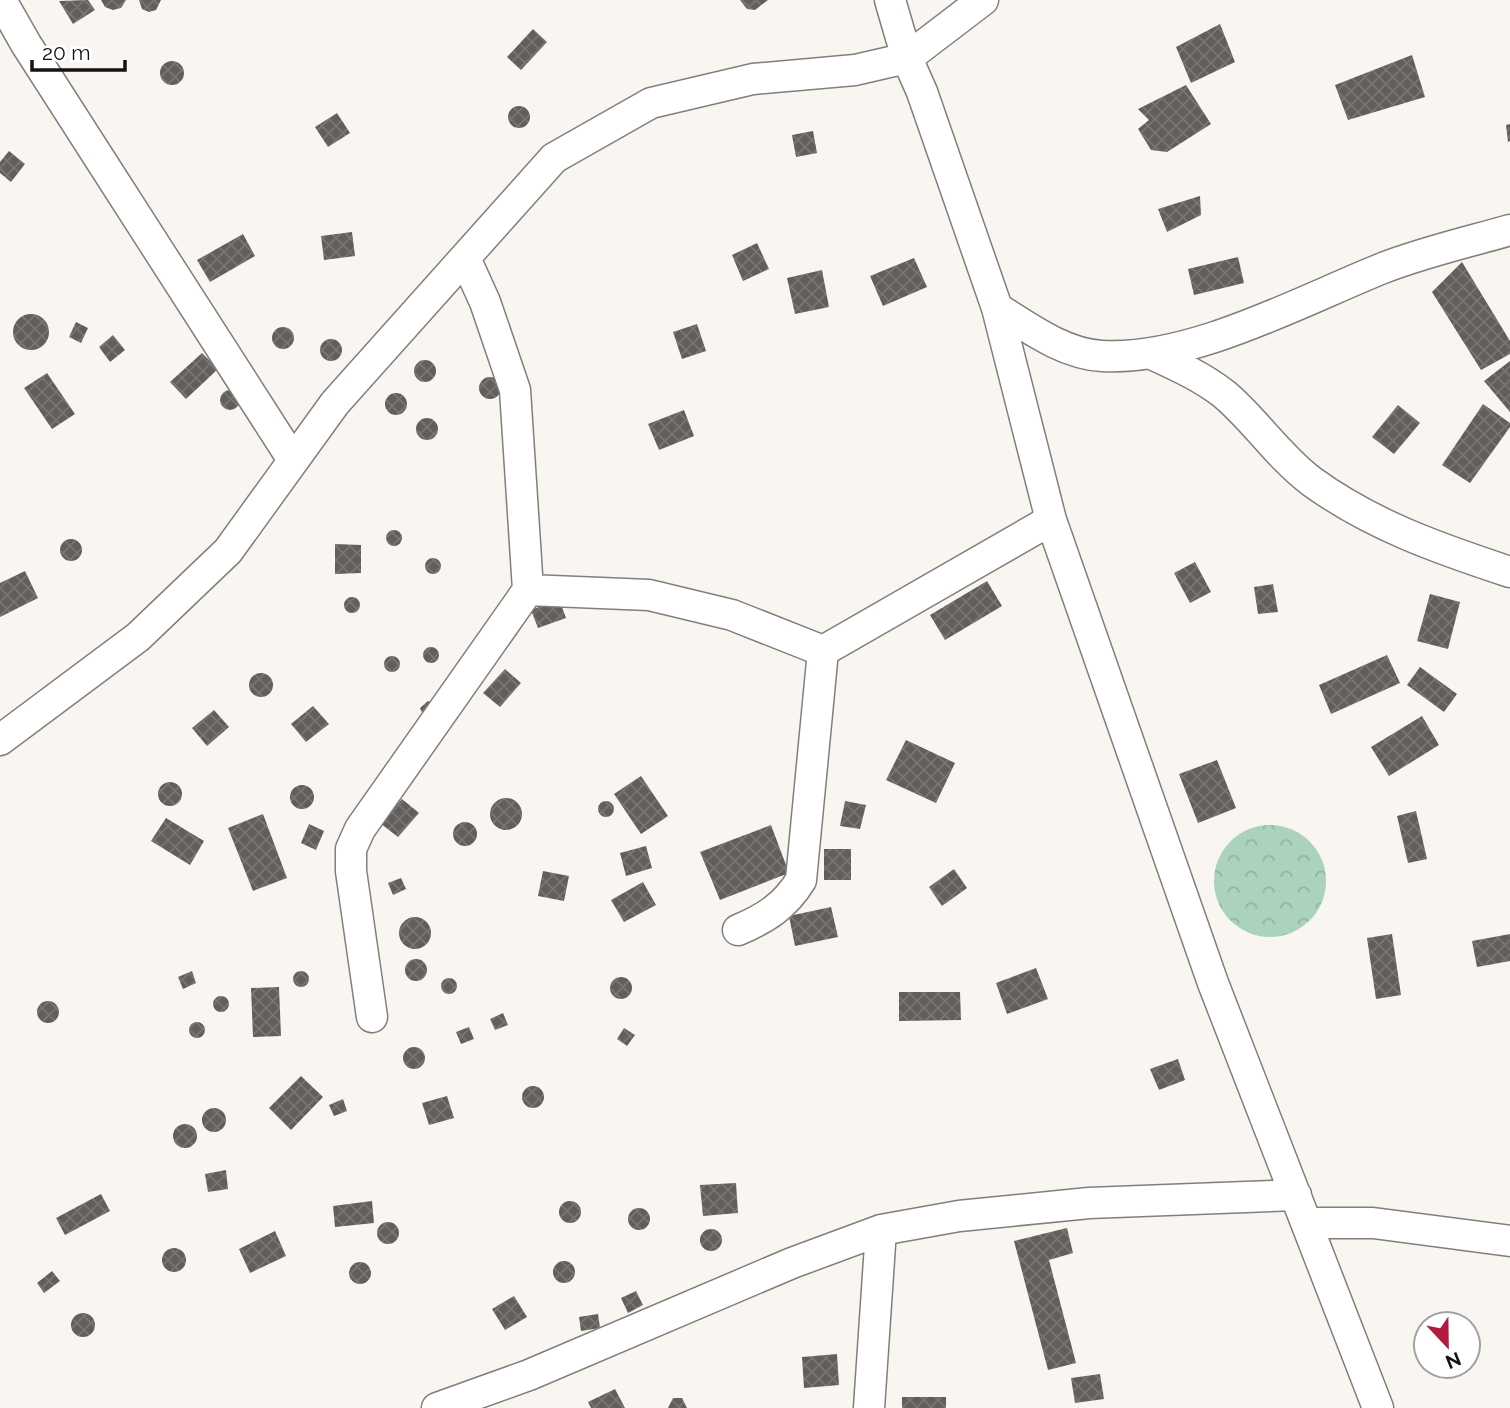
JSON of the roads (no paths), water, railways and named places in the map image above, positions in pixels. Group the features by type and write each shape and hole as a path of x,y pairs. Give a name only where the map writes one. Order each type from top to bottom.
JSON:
{"street":[{"path":"1,0 33,56 293,460"},
{"path":"890,0 907,58 922,92 997,308 1051,520 1213,983 1378,1408"},
{"path":"0,740 138,638 228,551 335,403 554,158 650,103 752,79 855,71 907,58 984,0"},
{"path":"997,308 1065,347 1100,356 1154,355 1226,332 1387,267 1510,230"},
{"path":"372,1017 351,871 351,849 360,829 528,590 514,390 485,302 465,258"},
{"path":"1154,355 1191,372 1225,395 1310,480 1369,518 1436,548 1510,572"},
{"path":"823,651 1051,520"},
{"path":"528,590 649,595 732,615 823,651"},
{"path":"738,930 768,917 789,899 801,880 823,651"},
{"path":"437,1408 529,1375 792,1263 881,1230 959,1216 1089,1203 1297,1195"},
{"path":"1308,1223 1373,1223 1510,1241"},
{"path":"869,1408 881,1230"}]}
